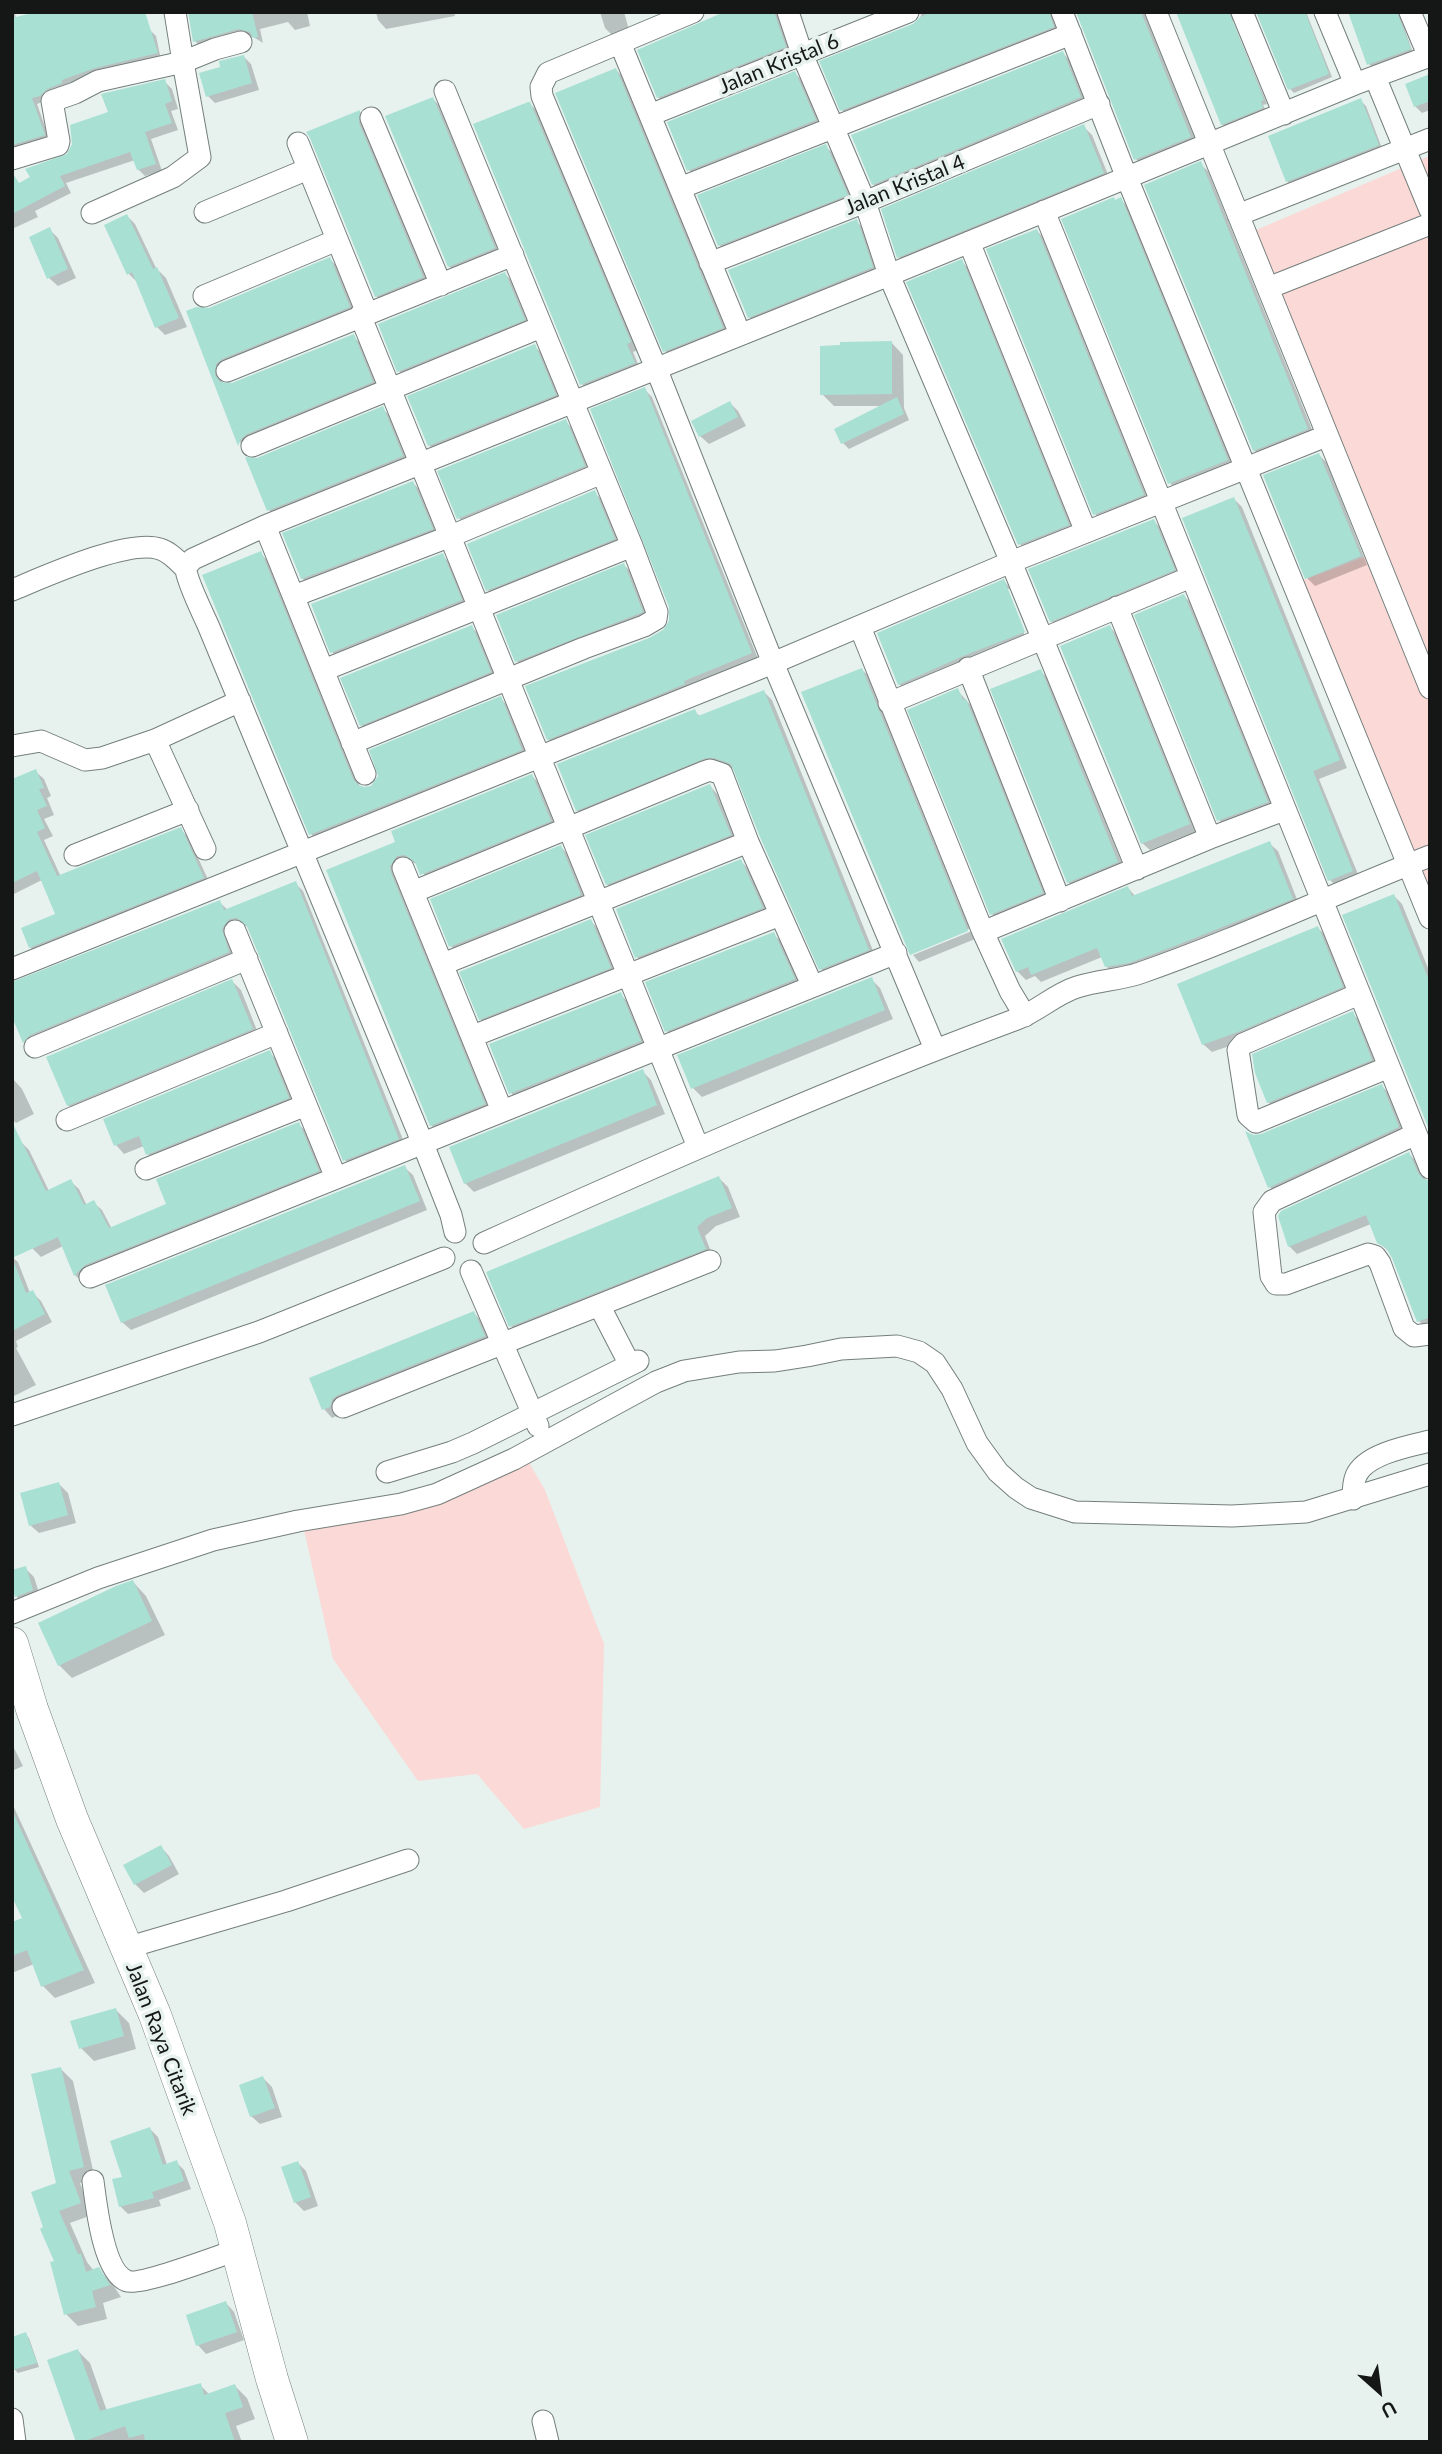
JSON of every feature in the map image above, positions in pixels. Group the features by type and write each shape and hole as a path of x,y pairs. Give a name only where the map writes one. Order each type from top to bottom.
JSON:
{"street":[{"path":"92,213 173,177 200,156 175,12"},
{"path":"693,12 548,73 541,88 542,96 656,368 773,663 935,1049"},
{"path":"788,12 802,54 864,202 889,275 1137,869"},
{"name":"Jalan Kristal 6","path":"650,115 908,12"},
{"path":"1062,12 1127,178 1430,918"},
{"path":"1156,12 1430,688"},
{"path":"1242,12 1283,114"},
{"path":"1325,12 1354,84"},
{"path":"186,569 193,559 265,526 889,275 1354,84 1429,57 1410,12"},
{"path":"680,188 1071,34"},
{"path":"12,159 58,145 60,141 51,104 53,101 98,81 183,62 241,42"},
{"path":"620,43 740,334"},
{"path":"1375,76 1430,209"},
{"path":"352,743 644,626 656,618 654,603 632,546 445,91"},
{"name":"Jalan Kristal 4","path":"710,262 864,202 1099,104"},
{"path":"371,118 441,285"},
{"path":"1238,215 1430,139"},
{"path":"298,143 337,240 388,388 421,462 698,1147"},
{"path":"205,212 308,169"},
{"path":"1044,211 1283,810 1430,1168"},
{"path":"1268,288 1430,224"},
{"path":"204,296 337,240"},
{"path":"970,242 1086,532"},
{"path":"227,371 513,255"},
{"path":"252,446 541,327"},
{"path":"12,969 773,663 1011,562 1326,436"},
{"path":"294,596 451,536 602,473"},
{"path":"265,526 365,774"},
{"path":"324,670 632,546"},
{"path":"12,590 80,563 129,548 160,549 186,569 452,1215 455,1231"},
{"path":"889,703 1191,577"},
{"path":"1117,607 1210,838"},
{"path":"860,627 983,932 1010,991 1025,1016"},
{"path":"968,668 1060,901"},
{"path":"12,746 41,741 85,760 102,758 155,740 240,701"},
{"path":"155,740 205,849"},
{"path":"413,892 710,770 722,774 748,842 811,985"},
{"path":"75,855 188,810"},
{"path":"983,932 1283,810"},
{"path":"443,964 748,842"},
{"path":"484,1243 698,1147 935,1049 1025,1016 1077,987 1135,975 1168,963 1430,856"},
{"path":"403,868 502,1111"},
{"path":"473,1036 780,915"},
{"path":"235,931 336,1178"},
{"path":"90,1277 896,953"},
{"path":"35,1047 247,959"},
{"path":"1359,994 1243,1044 1238,1050 1248,1115 1256,1122 1389,1067"},
{"path":"66,1120 277,1033"},
{"path":"146,1169 306,1105"},
{"path":"1416,1134 1272,1201 1264,1212 1271,1276 1276,1284 1286,1284 1368,1254 1375,1256 1404,1328 1414,1336 1430,1334"},
{"path":"455,1231 472,1231 480,1236 484,1243 484,1260 471,1271 455,1270 444,1258 443,1248 447,1238 455,1231"},
{"path":"12,1415 259,1332 444,1258"},
{"path":"343,1406 710,1261"},
{"path":"471,1271 546,1441"},
{"path":"387,1472 452,1452 634,1363 599,1305"},
{"path":"12,1613 97,1578 213,1540 298,1521 401,1504 437,1494 477,1477 656,1382 684,1371 739,1362 775,1361 841,1349 897,1346 919,1352 935,1363 952,1389 977,1443 998,1472 1031,1498 1075,1512 1232,1517 1306,1512 1430,1474"},
{"path":"1353,1499 1356,1474 1365,1464 1379,1456 1430,1441"},
{"name":"Jalan Raya Citarik","path":"12,1643 32,1709 72,1819 155,2015 230,2223 292,2442"},
{"path":"126,1948 286,1901 408,1860"},
{"path":"93,2180 99,2223 111,2264 122,2278 130,2282 146,2280 237,2250"},
{"path":"12,2419 15,2442"},
{"path":"543,2421 548,2442"}],"shaded area":[{"path":"1430,156 1430,918 1296,583 1385,549 1256,230"},
{"path":"527,1459 545,1490 604,1644 600,1807 524,1829 477,1774 418,1781 333,1659 300,1512 442,1487"}],"building":[{"path":"36,12 145,12 158,53 95,68 62,80 62,83 32,98 45,135 12,145 12,18"},
{"path":"188,12 252,12 258,37 253,38 250,32 238,29 193,42"},
{"path":"724,12 774,12 786,47 657,98 637,50"},
{"path":"932,12 1049,12 1054,27 840,111 819,61 913,24 920,17"},
{"path":"1076,12 1141,12 1191,137 1134,160"},
{"path":"1176,12 1229,12 1264,100 1261,101 1263,108 1221,125"},
{"path":"1256,12 1305,12 1329,74 1288,90"},
{"path":"1348,12 1397,12 1411,49 1367,65"},
{"path":"1063,51 1081,97 872,185 851,135"},
{"path":"244,55 252,83 206,97 199,73 220,67 219,61"},
{"path":"616,68 723,328 663,352 555,93"},
{"path":"795,71 816,120 687,171 667,122"},
{"path":"1430,74 1430,101 1414,107 1405,84"},
{"path":"165,79 172,101 165,104 172,123 145,132 156,164 137,170 130,152 60,176 65,186 12,214 12,172 19,183 30,177 25,169 67,154 72,144 70,125 108,112 101,94"},
{"path":"433,97 495,248 448,267 385,116"},
{"path":"1361,98 1379,145 1286,182 1268,136"},
{"path":"528,102 631,342 627,344 635,363 580,385 473,124"},
{"path":"360,110 359,123 423,277 375,297 306,132"},
{"path":"1084,124 1104,173 897,258 881,209"},
{"path":"826,144 848,195 718,246 697,195"},
{"path":"1201,161 1308,429 1253,451 1144,185"},
{"path":"1114,197 1115,200 1121,197 1228,460 1168,484 1061,219"},
{"path":"127,214 153,269 157,267 179,318 155,328 132,272 127,275 104,225"},
{"path":"857,219 873,267 748,318 728,270"},
{"path":"50,227 68,269 47,279 29,237"},
{"path":"1037,229 1144,495 1093,515 986,249"},
{"path":"330,257 350,307 222,359 216,364 215,375 220,382 232,383 354,334 373,382 247,434 238,446 186,311 196,307 209,308"},
{"path":"962,259 1069,525 1018,545 906,282"},
{"path":"505,272 525,320 397,372 378,324"},
{"path":"892,341 892,394 820,395 820,346 840,345 840,342"},
{"path":"535,344 556,395 428,446 407,396"},
{"path":"645,387 752,653 684,681 685,684 547,740 525,686 649,638 663,630 669,621 669,607 590,409"},
{"path":"897,397 904,414 841,444 834,429"},
{"path":"730,401 738,417 699,437 691,421"},
{"path":"383,406 403,456 267,511 245,457 257,458"},
{"path":"566,419 585,466 457,519 437,471"},
{"path":"1319,453 1361,556 1305,579 1263,475"},
{"path":"413,481 433,529 301,579 282,533"},
{"path":"595,490 615,539 486,591 467,544"},
{"path":"1234,497 1340,760 1313,771 1353,871 1328,881 1182,518"},
{"path":"1154,519 1175,570 1050,622 1028,569"},
{"path":"261,551 353,779 358,785 371,786 378,776 369,750 501,696 522,750 309,835 202,575"},
{"path":"443,553 462,600 330,653 311,604"},
{"path":"624,563 643,612 515,662 496,615"},
{"path":"1004,579 1025,632 898,685 877,633"},
{"path":"1184,594 1268,802 1217,821 1134,615"},
{"path":"472,625 491,672 360,726 340,678"},
{"path":"1110,625 1190,824 1141,844 1060,646"},
{"path":"862,668 968,931 910,955 801,692"},
{"path":"1041,669 1118,862 1067,883 990,689"},
{"path":"958,688 963,700 966,699 1043,893 990,915 907,710"},
{"path":"764,690 869,950 819,970 731,764 706,758 576,811 557,764 695,709 698,716"},
{"path":"36,769 44,788 39,789 47,806 37,810 45,828 37,832 57,876 181,827 204,878 29,948 21,928 55,914 37,871 12,883 12,779"},
{"path":"532,774 551,821 420,875 415,862 405,855 397,856 390,866 485,1104 430,1126 326,870 395,842 391,831"},
{"path":"710,784 731,835 606,885 585,835"},
{"path":"1270,841 1293,899 1129,963 1105,967 1097,948 1031,975 1028,967 1016,972 1001,939 1128,886 1132,896"},
{"path":"561,845 581,895 449,947 430,899"},
{"path":"741,859 763,908 635,958 616,909"},
{"path":"296,881 399,1139 343,1161 247,926 237,918 229,919 222,929 229,952 30,1035 23,1043 12,1017 12,982 220,900 224,910"},
{"path":"1394,894 1430,983 1430,1132 1342,915"},
{"path":"591,919 611,968 479,1020 459,972"},
{"path":"1318,926 1343,987 1202,1045 1177,984"},
{"path":"774,932 795,979 665,1032 645,982"},
{"path":"872,977 885,1010 691,1089 677,1055"},
{"path":"232,979 253,1029 67,1106 46,1057"},
{"path":"621,992 641,1041 509,1094 489,1044"},
{"path":"1353,1011 1372,1060 1267,1103 1255,1073 1252,1054"},
{"path":"270,1050 289,1098 146,1155 139,1136 114,1146 103,1119"},
{"path":"643,1069 657,1105 464,1184 449,1147"},
{"path":"1382,1084 1399,1127 1268,1188 1245,1131 1253,1135 1261,1134"},
{"path":"12,1122 46,1191 71,1179 84,1205 94,1200 109,1228 166,1204 156,1179 299,1122 319,1171 85,1265 74,1276 58,1237 12,1258"},
{"path":"1409,1152 1418,1173 1423,1179 1430,1181 1430,1317 1417,1322 1392,1258 1386,1248 1377,1243 1366,1215 1288,1247 1278,1216 1281,1211"},
{"path":"405,1165 420,1201 121,1323 105,1285"},
{"path":"719,1176 732,1208 707,1218 697,1227 706,1249 509,1327 486,1272"},
{"path":"13,1260 26,1293 33,1290 45,1314 12,1331"},
{"path":"474,1311 485,1336 338,1395 332,1399 330,1407 322,1410 309,1378"},
{"path":"59,1482 68,1515 29,1526 20,1493"},
{"path":"26,1566 33,1590 15,1597 12,1570"},
{"path":"133,1580 152,1621 58,1666 38,1623"},
{"path":"12,1810 84,1970 41,1987 27,1950 12,1956 12,1922 22,1918 12,1897"},
{"path":"161,1845 172,1865 134,1885 123,1865"},
{"path":"116,2008 124,2036 79,2049 70,2021"},
{"path":"61,2067 84,2167 69,2171 81,2203 59,2211 78,2254 81,2254 86,2272 99,2267 110,2285 92,2291 96,2307 64,2315 50,2262 54,2261 40,2229 43,2227 31,2192 56,2183 31,2074"},
{"path":"263,2076 275,2108 250,2117 239,2085"},
{"path":"150,2127 163,2165 177,2160 184,2181 152,2192 154,2198 119,2207 112,2179 122,2177 110,2141"},
{"path":"298,2161 311,2197 294,2203 281,2167"},
{"path":"226,2301 237,2332 196,2346 186,2315"},
{"path":"26,2332 37,2363 12,2370 12,2337"},
{"path":"78,2349 100,2411 201,2383 204,2395 235,2384 243,2407 225,2413 235,2442 145,2442 144,2434 129,2438 125,2426 76,2442 47,2360"}]}
